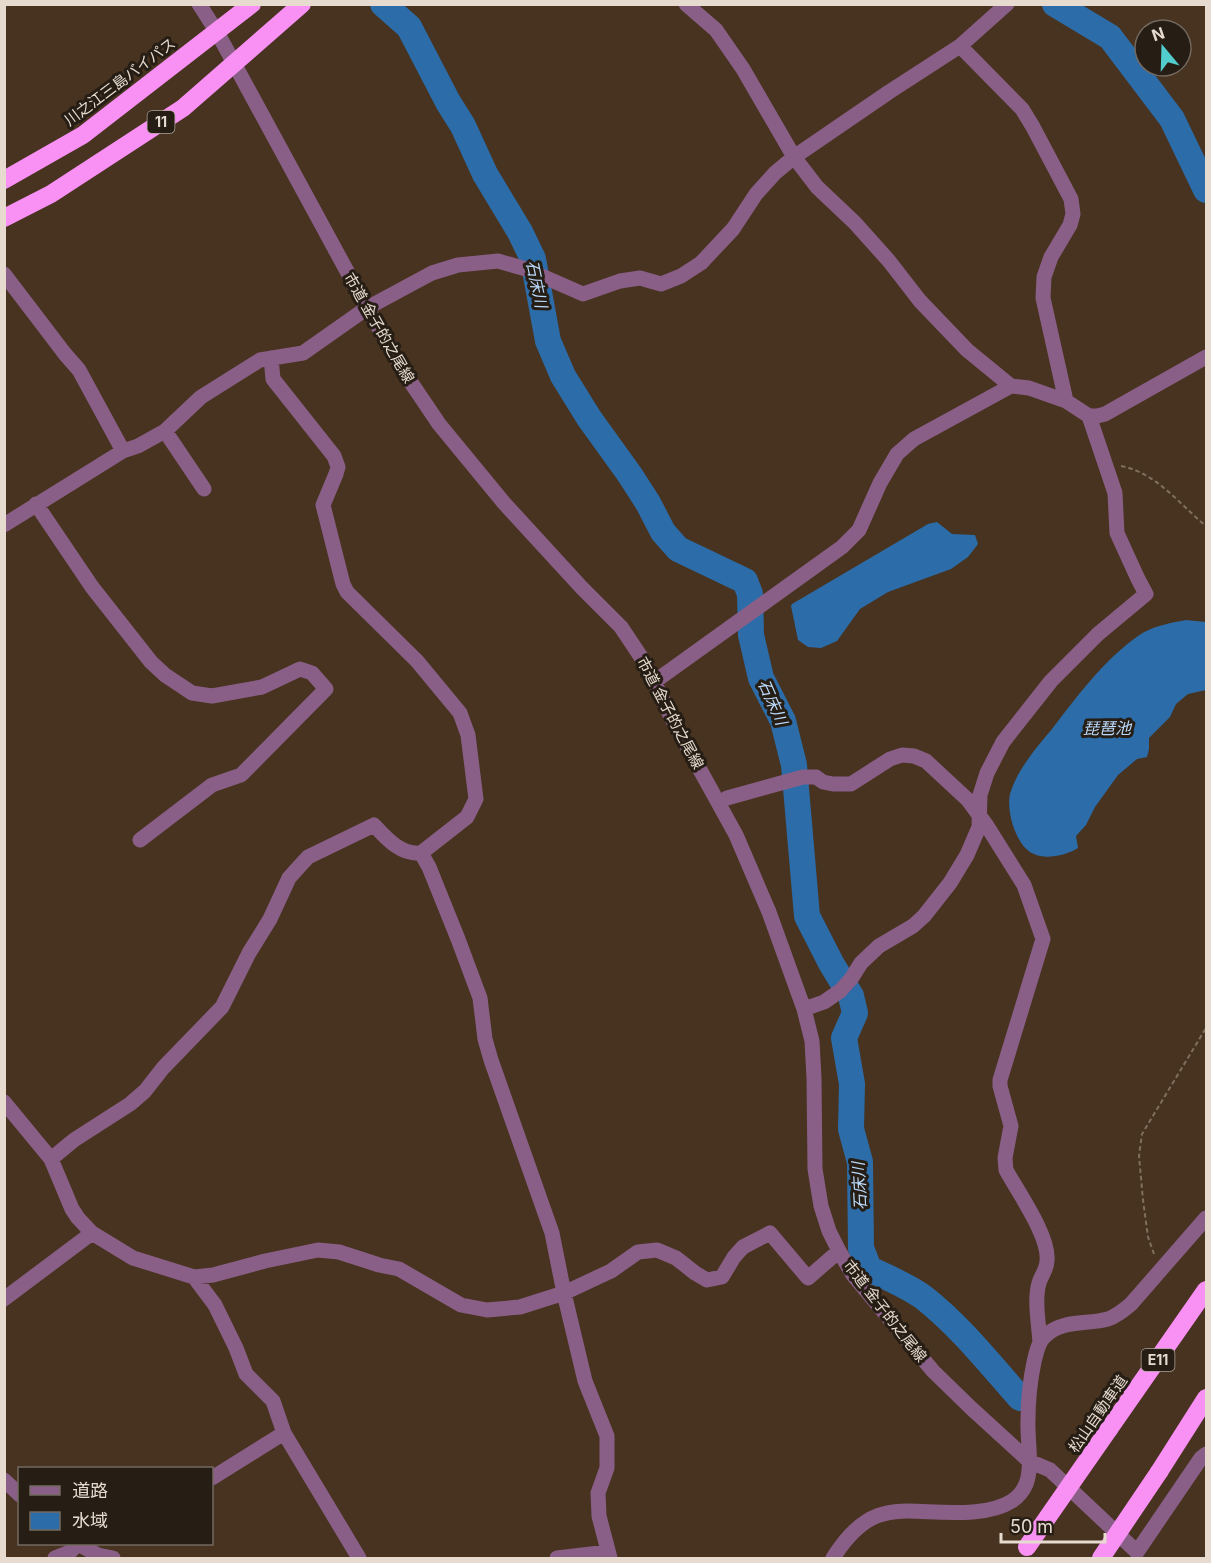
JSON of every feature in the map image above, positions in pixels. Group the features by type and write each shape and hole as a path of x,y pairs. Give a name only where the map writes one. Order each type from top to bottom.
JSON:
{"highway":[{"name":"川之江三島バイパス","path":"4,180 83,135 252,4"},
{"name":"11","path":"4,218 51,194 183,108 302,4"},
{"name":"松山自動車道","path":"1023,1553 1206,1290"},
{"path":"1101,1558 1160,1472 1206,1398"}],"street":[{"name":"市道 金子的之尾線","path":"199,4 217,32 367,308 410,381 439,424 504,503 621,627 645,663 672,719 736,835 770,912 804,1009 812,1041 815,1169 821,1206 829,1231 853,1275 933,1371 1029,1461 1050,1470 1137,1552 1206,1454"},
{"path":"686,4 716,30 743,69 794,157 817,187 855,223 920,301 967,350 1011,386 1029,388 1066,401 1089,416 1097,416 1105,414 1206,357"},
{"path":"4,525 123,451 138,446 165,431 201,397 260,360 303,353 367,308 432,273 458,265 498,261 526,269 583,294 620,281 640,278 661,284 681,276 701,263 733,229 756,194 794,157 960,46 1006,6"},
{"path":"960,46 1022,109 1071,199 1073,214 1070,225 1044,277 1043,298 1066,401"},
{"path":"4,274 79,370 123,451"},
{"path":"51,1159 74,1140 130,1104 222,1006 249,953 270,919 289,878 308,857 374,825 392,844 413,854 421,853 467,817 476,800 468,735 460,712 417,661 346,592 323,505 338,467 334,456 273,379 271,358"},
{"path":"654,682 842,547 859,530 880,483 897,454 914,439 1011,386"},
{"path":"804,1009 824,1002 840,991 861,963 879,946 913,926 924,916 950,883 967,855 979,827 980,795 987,773 1003,742 1051,681 1098,634 1146,594 1117,533 1115,493 1089,416"},
{"path":"165,431 204,489"},
{"path":"36,504 92,587 151,662 165,675 192,693 212,696 262,687 300,669 312,673 326,688 241,775 212,786 140,840"},
{"path":"727,798 803,777 816,777 823,782 833,784 851,784 890,759 902,755 914,756 926,761 968,800 1024,885 1043,939 1000,1086 1011,1126 1005,1158 1006,1170 1042,1233 1046,1248 1047,1262 1037,1295 1040,1343"},
{"path":"421,853 429,867 480,998 485,1039 491,1060 552,1233 585,1381 607,1436 607,1468 598,1493 599,1516 609,1556 557,1558"},
{"path":"4,1102 51,1159 72,1209 92,1233 133,1258 194,1276 213,1275 318,1250 339,1251 379,1265 399,1269 461,1305 487,1310 520,1307 564,1293 611,1271 638,1252 657,1251 676,1258 694,1274 707,1280 722,1277 743,1247 770,1233 808,1278 839,1251"},
{"path":"831,1556 858,1527 883,1513 980,1512 998,1508 1020,1495 1026,1483 1029,1461 1028,1420 1031,1376 1036,1352 1043,1337 1066,1324 1108,1319 1120,1314 1206,1218"},
{"path":"4,1299 92,1233"},
{"path":"194,1276 215,1305 246,1374 273,1401 284,1433 359,1558"},
{"path":"213,1477 284,1433"},
{"path":"4,1480 18,1492"},
{"path":"55,1558 70,1552 77,1545"},
{"path":"80,1545 98,1555 113,1558"}],"path":[{"path":"1106,463 1130,468 1160,484 1206,526"},
{"path":"1164,1266 1154,1254 1148,1237 1139,1156 1142,1134 1206,1028"}],"water":[{"path":"937,522 952,534 975,535 978,544 968,557 951,569 888,592 860,609 837,641 821,648 808,647 798,640 792,604 928,524"},
{"name":"琵琶池","path":"1186,620 1206,622 1206,690 1188,694 1176,704 1170,717 1149,738 1147,757 1137,759 1118,775 1095,807 1086,825 1076,836 1078,848 1050,857 1039,856 1028,850 1017,836 1011,819 1009,801 1017,776 1071,704 1113,656 1149,630"}],"waterway":[{"name":"石床川","path":"383,4 409,27 463,126 485,174 520,232 533,259 548,341 563,376 589,418 630,475 663,532 678,549 745,581 750,594 751,635 761,678 783,721 794,765 807,916 851,996 855,1013 844,1038 852,1084 851,1129 860,1162 861,1248 869,1269 910,1289 937,1308 974,1345 1020,1398"},
{"path":"1055,4 1110,37 1172,119 1206,190"}]}
